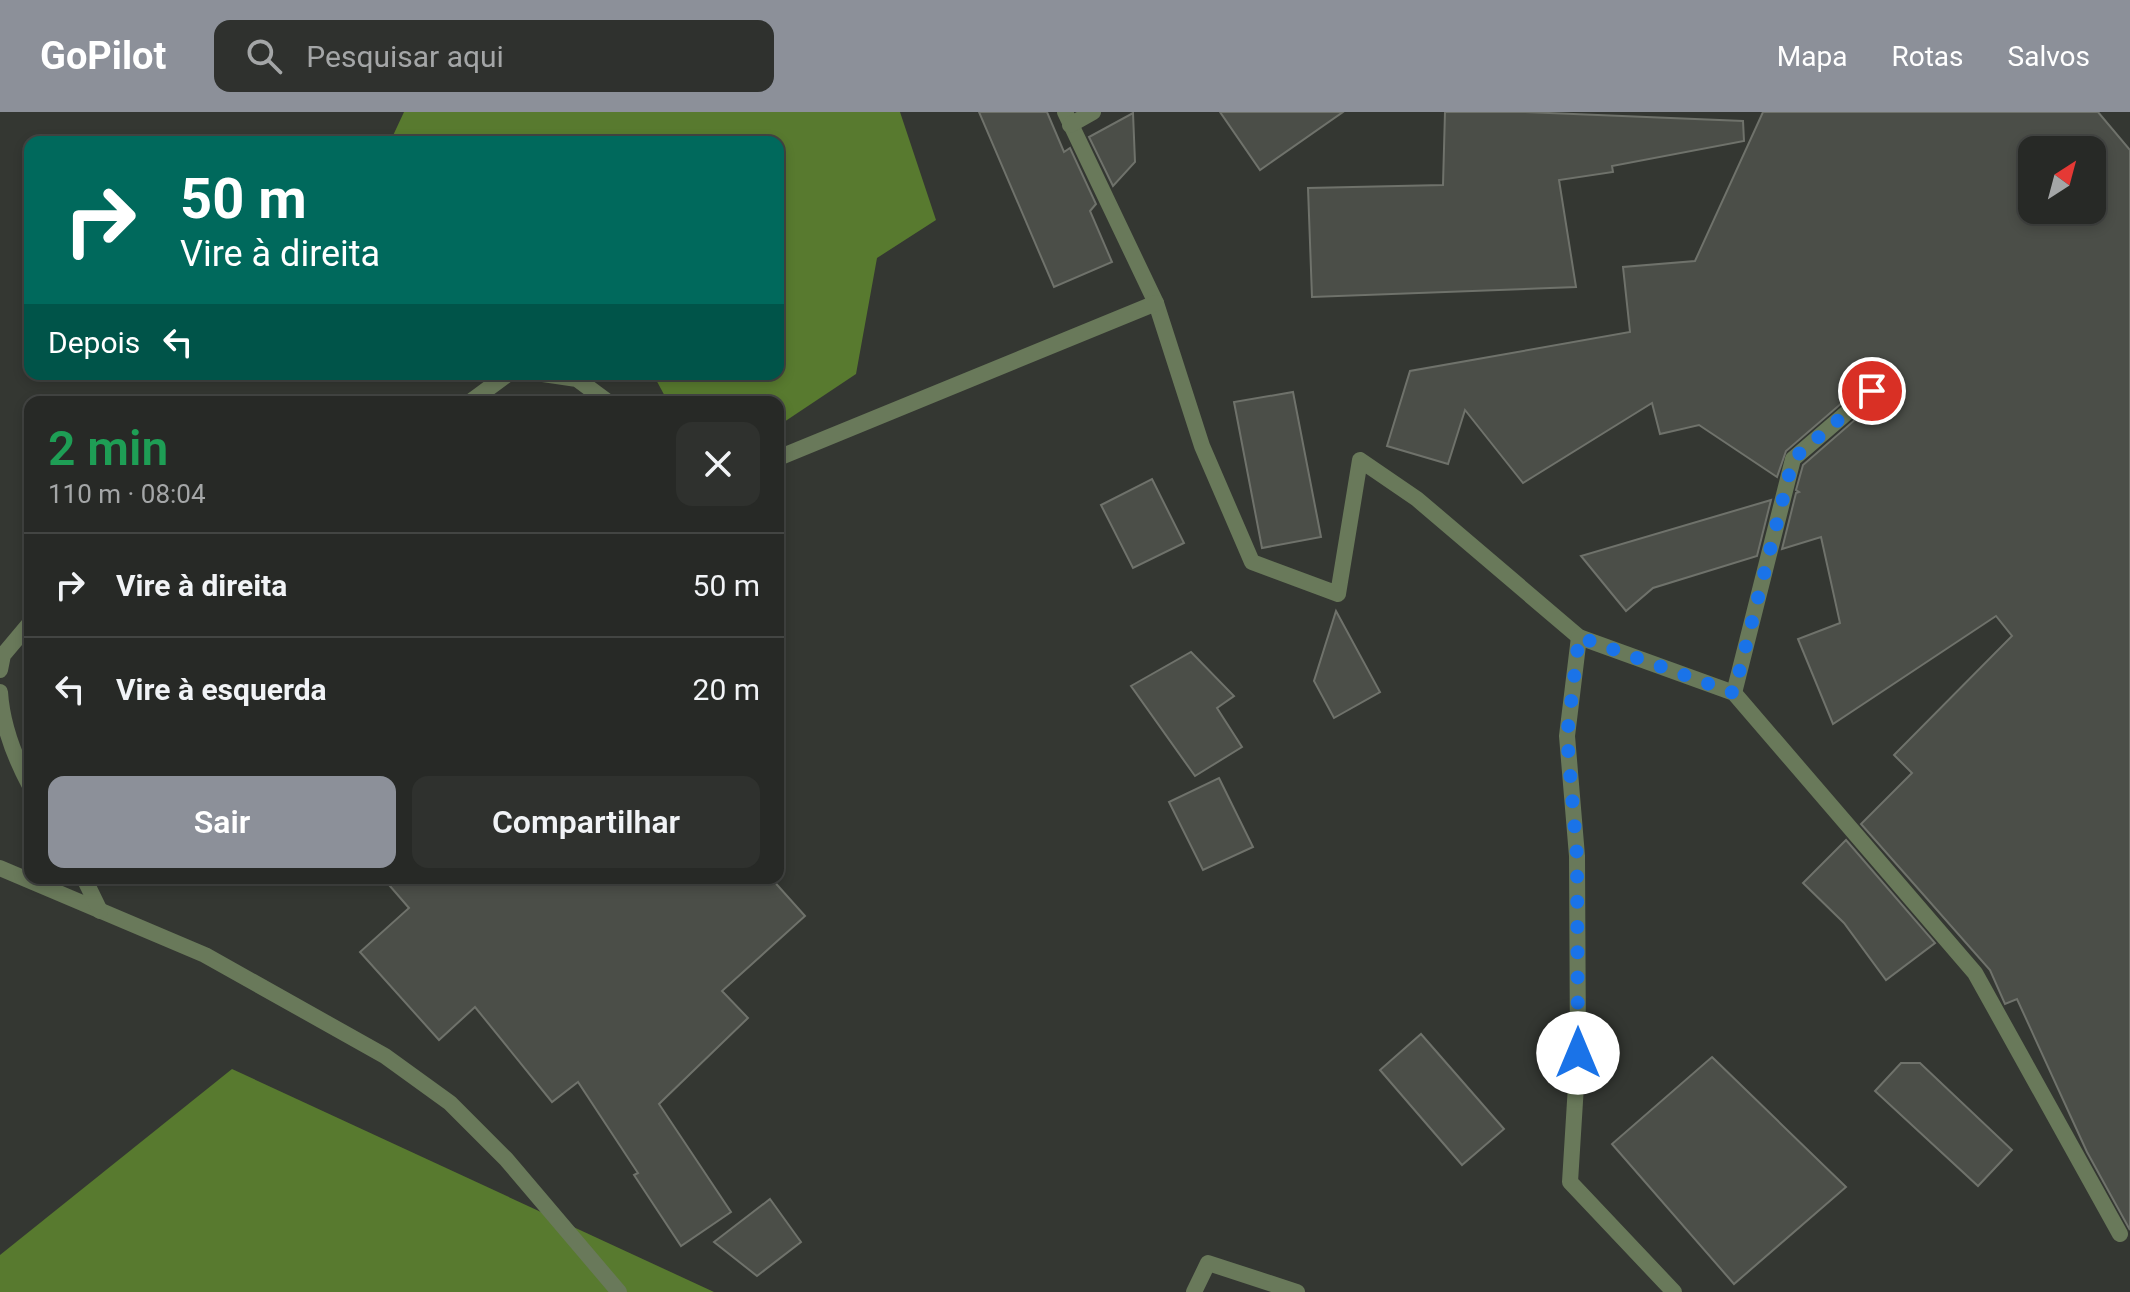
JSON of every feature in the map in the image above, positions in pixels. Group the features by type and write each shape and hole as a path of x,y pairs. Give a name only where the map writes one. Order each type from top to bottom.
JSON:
{"street":[{"path":"1093,112 1068,119 1156,303 1202,446 1252,562 1338,594 1360,460 1417,499 1579,637 1734,693 1975,973 2120,1234"},
{"path":"784,456 1156,303"},
{"path":"478,396 500,380"},
{"path":"578,380 600,396"},
{"path":"1734,693 1793,459 1872,391"},
{"path":"0,670 3,655 24,630"},
{"path":"1579,637 1567,736 1577,856 1578,1053 1570,1182 1674,1292"},
{"path":"0,692 1,710 24,775"},
{"path":"0,868 24,878"},
{"path":"37,884 205,955 385,1056 450,1103 506,1159 619,1292"},
{"path":"87,884 100,911"},
{"path":"1194,1292 1208,1263 1297,1292"}],"green space":[{"path":"404,112 900,112 936,220 877,258 856,374 784,422 784,396 665,396 656,380 784,380 784,136 393,136"},
{"path":"232,1069 714,1292 0,1292 0,1255"}],"building":[{"path":"979,112 1047,112 1064,152 1070,148 1096,204 1090,211 1112,262 1054,287"},
{"path":"1220,112 1343,112 1260,170"},
{"path":"1445,112 1525,112 1743,121 1744,141 1612,166 1613,172 1559,180 1576,287 1312,297 1308,188 1443,185"},
{"path":"1763,112 2098,112 2130,150 2130,1230 2087,1152 2017,999 2005,1004 1990,970 1861,824 1912,773 1894,755 2012,636 1996,616 1833,724 1798,639 1840,623 1821,537 1782,549 1796,493 1799,492 1796,490 1803,465 1879,399 1883,390 1880,383 1871,380 1865,383 1786,451 1777,477 1699,425 1660,434 1652,403 1523,483 1465,410 1448,464 1387,446 1410,371 1630,332 1623,267 1695,261"},
{"path":"1133,113 1135,162 1113,186 1089,137"},
{"path":"1293,392 1321,537 1262,548 1234,402"},
{"path":"1152,479 1184,543 1133,568 1101,505"},
{"path":"1771,500 1757,556 1653,588 1626,611 1581,556"},
{"path":"1336,611 1380,692 1334,718 1314,681"},
{"path":"1191,652 1234,696 1217,708 1242,747 1195,776 1131,686"},
{"path":"1219,778 1253,847 1203,870 1169,802"},
{"path":"1846,840 1935,943 1886,980 1844,923 1803,883"},
{"path":"388,884 776,884 805,916 722,991 748,1018 659,1104 731,1212 681,1246 634,1175 638,1173 578,1082 552,1102 475,1007 439,1040 360,952 409,908"},
{"path":"1421,1034 1504,1129 1462,1165 1380,1070"},
{"path":"1712,1057 1846,1187 1734,1284 1612,1144"},
{"path":"1901,1063 1920,1063 2012,1150 1978,1186 1875,1091"},
{"path":"770,1199 801,1242 757,1276 714,1242"}],"route":[{"path":"1578,1053 1577,856 1567,736 1579,637 1734,693 1793,459 1872,391"}]}
